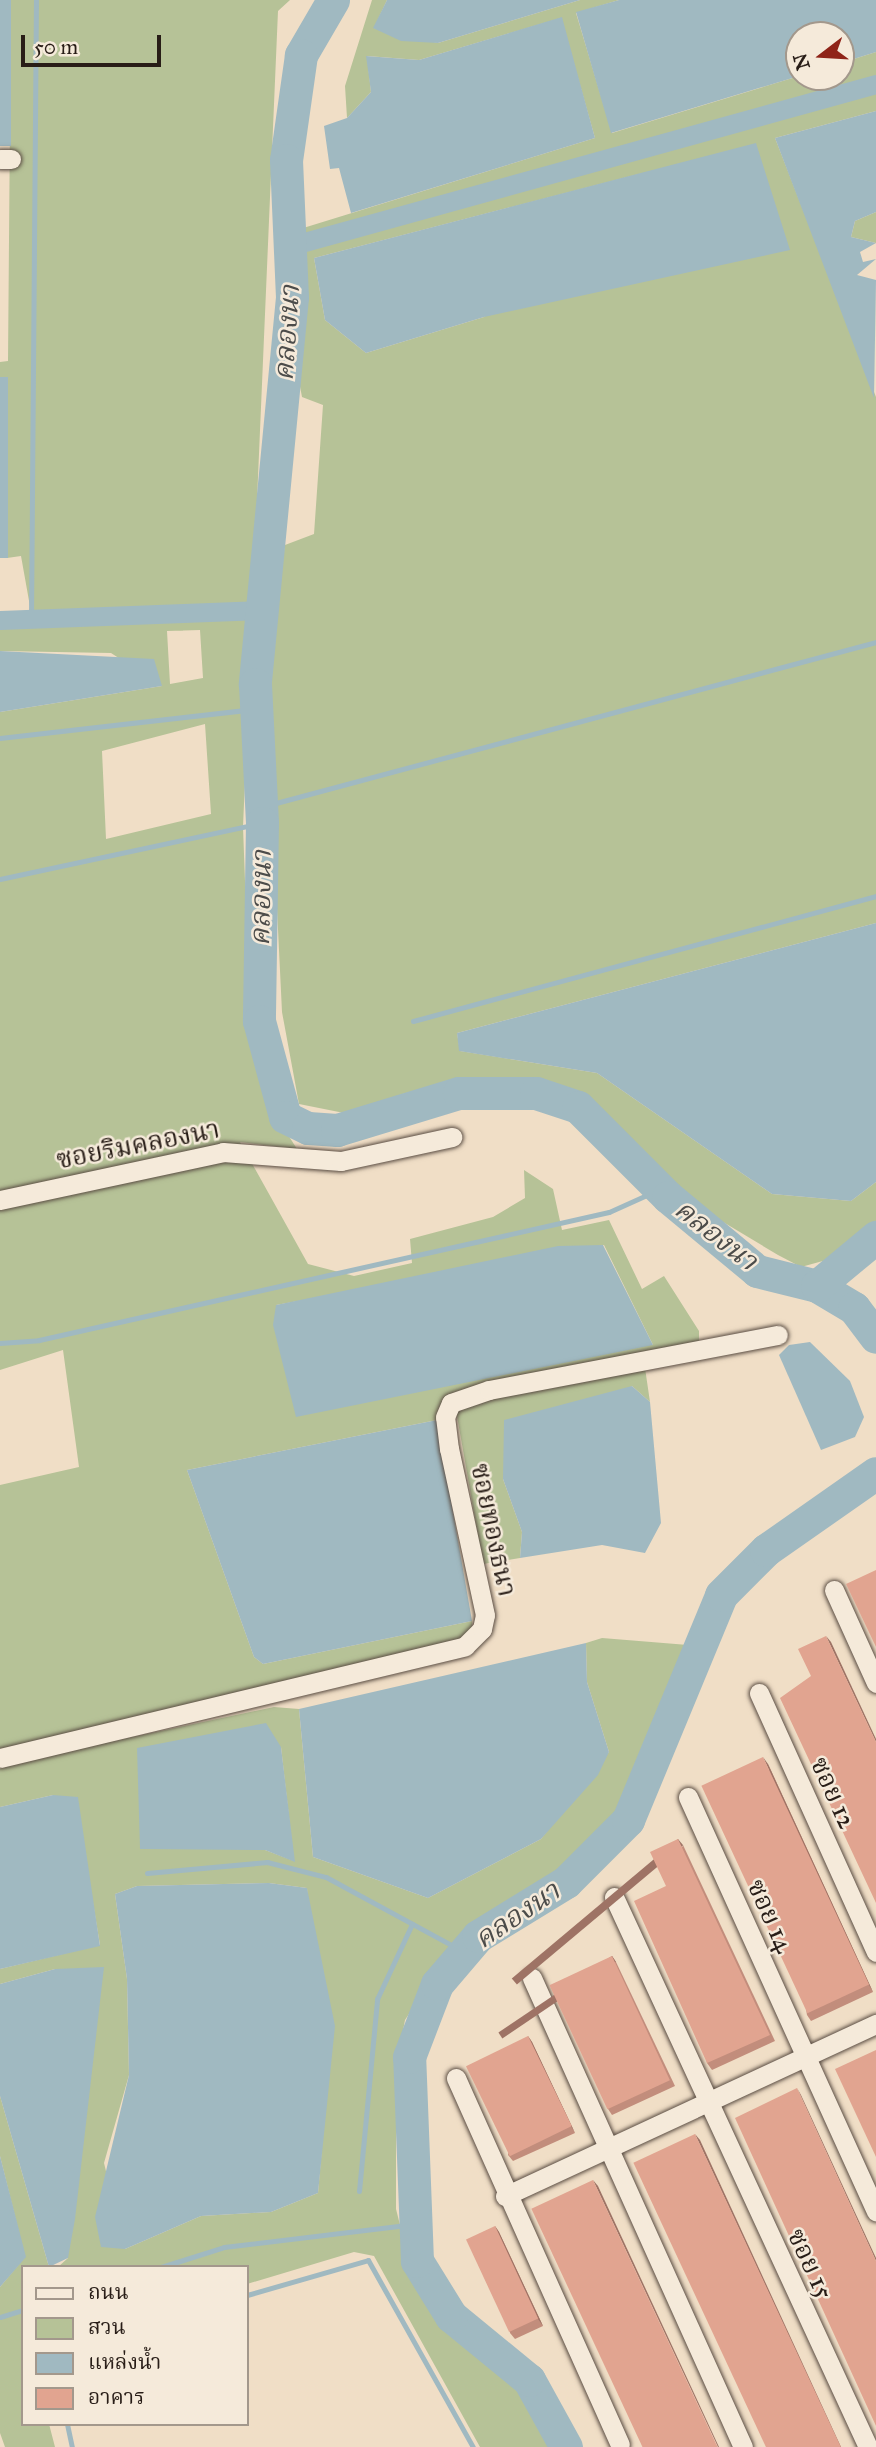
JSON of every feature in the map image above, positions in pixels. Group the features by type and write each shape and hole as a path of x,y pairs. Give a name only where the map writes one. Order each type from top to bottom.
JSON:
{"street":[{"name":"ซอยริมคลองนา","path":"0,1200 223,1152 341,1161 452,1136"},
{"name":"ซอยทองธนา","path":"0,1758 456,1650 482,1629 485,1615 449,1449 445,1417 457,1397 778,1335"},
{"path":"834,1590 876,1683"},
{"name":"ซอย 12","path":"760,1693 876,1952"},
{"name":"ซอย 14","path":"688,1797 876,2211"},
{"name":"ซอย 15","path":"614,1897 705,2103 868,2447"},
{"path":"532,1978 605,2149 743,2447"},
{"path":"505,2196 876,2024"},
{"path":"456,2078 505,2196 620,2444"}],"green space":[{"path":"11,0 290,0 278,11 243,827 251,1042 266,1100 297,1149 240,1142 308,1264 354,1276 412,1263 410,1239 493,1217 525,1198 524,1170 553,1189 562,1230 609,1220 642,1289 664,1276 699,1331 699,1357 645,1368 650,1402 632,1386 503,1479 522,1532 520,1558 483,1564 457,1416 187,1470 254,1657 263,1664 472,1621 472,1629 453,1645 0,1749 0,1485 79,1467 63,1350 0,1370 0,712 162,686 111,653 0,651 0,614 31,612 21,556 7,558 8,378 0,378 0,362 8,361","holes":["200,630 203,678 170,684 167,631","205,724 211,814 106,839 102,751","604,1245 653,1345 276,1305"]},
{"path":"372,0 387,0 374,28 438,43 580,0 619,0 576,13 612,133 785,80 785,91 855,91 855,59 876,52 876,111 775,138 876,397 876,923 457,1033 460,1051 597,1073 772,1194 851,1201 876,1182 876,1228 830,1259 801,1267 778,1255 708,1213 592,1111 509,1082 406,1093 344,1113 299,1104 282,1012 265,661 285,545 314,534 323,405 302,397 295,360 306,316 300,229 595,138 561,18 419,60 367,56 371,92 347,118 345,86","holes":["643,173 484,317 366,353 325,320 314,258"]},
{"path":"876,212 876,243 851,237 855,221"},
{"path":"602,1638 688,1645 618,1821 559,1872 467,1926 405,2020 396,2068 396,2209 411,2269 455,2330 534,2402 557,2447 480,2447 374,2256 354,2252 248,2284 248,2265 60,2265 68,2258 55,1969 0,1984 0,1969 100,1945 93,1903 53,1795 0,1807 0,1765 274,1707 299,1709 313,1857 428,1898 541,1839 609,1752 587,1682 586,1643","holes":["281,1747 294,1861 265,1850","269,1883 307,1888 322,2147 318,2193 271,2212 201,2216 125,2249 104,2163 129,2075 127,1979 115,1894 137,1886"]},
{"path":"0,2096 48,2265 21,2265 21,2426 50,2426 55,2447 5,2447 0,2433 0,2287 25,2257 0,2156"}],"water":[{"path":"0,0 11,0 11,146 0,146"},
{"path":"387,0 580,0 438,43 401,41 373,28"},
{"path":"619,0 876,0 876,52 855,59 855,21 785,21 785,80 611,133 576,12"},
{"path":"562,17 595,138 351,213 339,168 330,169 324,126 347,118 371,92 366,56 419,60"},
{"path":"876,111 876,212 855,221 851,237 876,243 860,252 863,262 876,259 857,275 876,280 874,398 775,138"},
{"path":"756,143 790,250 484,317 366,353 325,320 314,258"},
{"path":"0,377 8,377 8,558 0,558"},
{"path":"0,651 154,659 162,686 0,712"},
{"path":"876,923 876,1182 851,1201 772,1194 597,1073 459,1051 457,1033"},
{"path":"603,1245 653,1345 296,1417 273,1325 276,1305 558,1246"},
{"path":"810,1342 850,1381 864,1417 855,1437 821,1450 779,1355 789,1345"},
{"path":"632,1386 650,1402 661,1523 645,1553 602,1545 520,1558 522,1532 503,1479 504,1420"},
{"path":"437,1420 472,1621 263,1664 254,1657 187,1470"},
{"path":"586,1643 587,1682 609,1752 598,1775 541,1839 428,1898 313,1857 299,1709"},
{"path":"266,1723 281,1747 295,1862 265,1850 140,1849 137,1748"},
{"path":"53,1795 78,1797 100,1946 0,1969 0,1807"},
{"path":"269,1883 307,1888 335,2026 318,2193 271,2212 201,2216 125,2249 101,2247 95,2217 129,2075 127,1979 115,1894 137,1886"},
{"path":"104,1967 75,2219 68,2258 48,2265 0,2096 0,1984 55,1969"},
{"path":"0,2156 26,2257 0,2287"}],"building":[{"path":"876,1570 876,1647 846,1584"},
{"path":"826,1636 876,1742 876,1903 780,1698 811,1676 798,1649"},
{"path":"763,1757 869,1984 807,2013 701,1786"},
{"path":"678,1839 770,2035 707,2063 634,1901 666,1886 650,1852"},
{"path":"612,1956 670,2080 607,2109 549,1985"},
{"path":"528,2036 572,2126 510,2156 466,2066"},
{"path":"876,2050 876,2157 835,2069"},
{"path":"797,2088 876,2261 876,2426 735,2118"},
{"path":"695,2134 841,2447 766,2447 633,2163"},
{"path":"593,2180 718,2447 642,2447 531,2209"},
{"path":"495,2226 538,2318 509,2332 466,2240"}],"waterway":[{"path":"31,619 36,0"},
{"name":"คลองนา","path":"333,0 301,55 286,160 292,297 255,684 262,823 259,1021 285,1117 308,1128 337,1130 459,1093 536,1093 578,1107 668,1197 757,1271 817,1286 854,1308 876,1337"},
{"path":"290,246 876,84"},
{"path":"0,620 262,610"},
{"path":"261,807 876,642"},
{"path":"0,738 256,709"},
{"path":"0,879 262,823"},
{"path":"413,1021 876,896"},
{"path":"0,1343 39,1340 609,1212 660,1189"},
{"path":"817,1286 876,1237"},
{"name":"คลองนา","path":"566,2447 529,2380 451,2316 417,2261 409,2057 437,1984 478,1936 566,1882 628,1820 721,1595 766,1550 876,1473"},
{"path":"147,1873 267,1862 326,1877 464,1952"},
{"path":"359,2191 377,1999 412,1924"},
{"path":"167,2265 224,2247 413,2224"},
{"path":"248,2295 368,2260 473,2447"},
{"path":"0,2317 21,2311"},
{"path":"67,2426 72,2447"}]}
